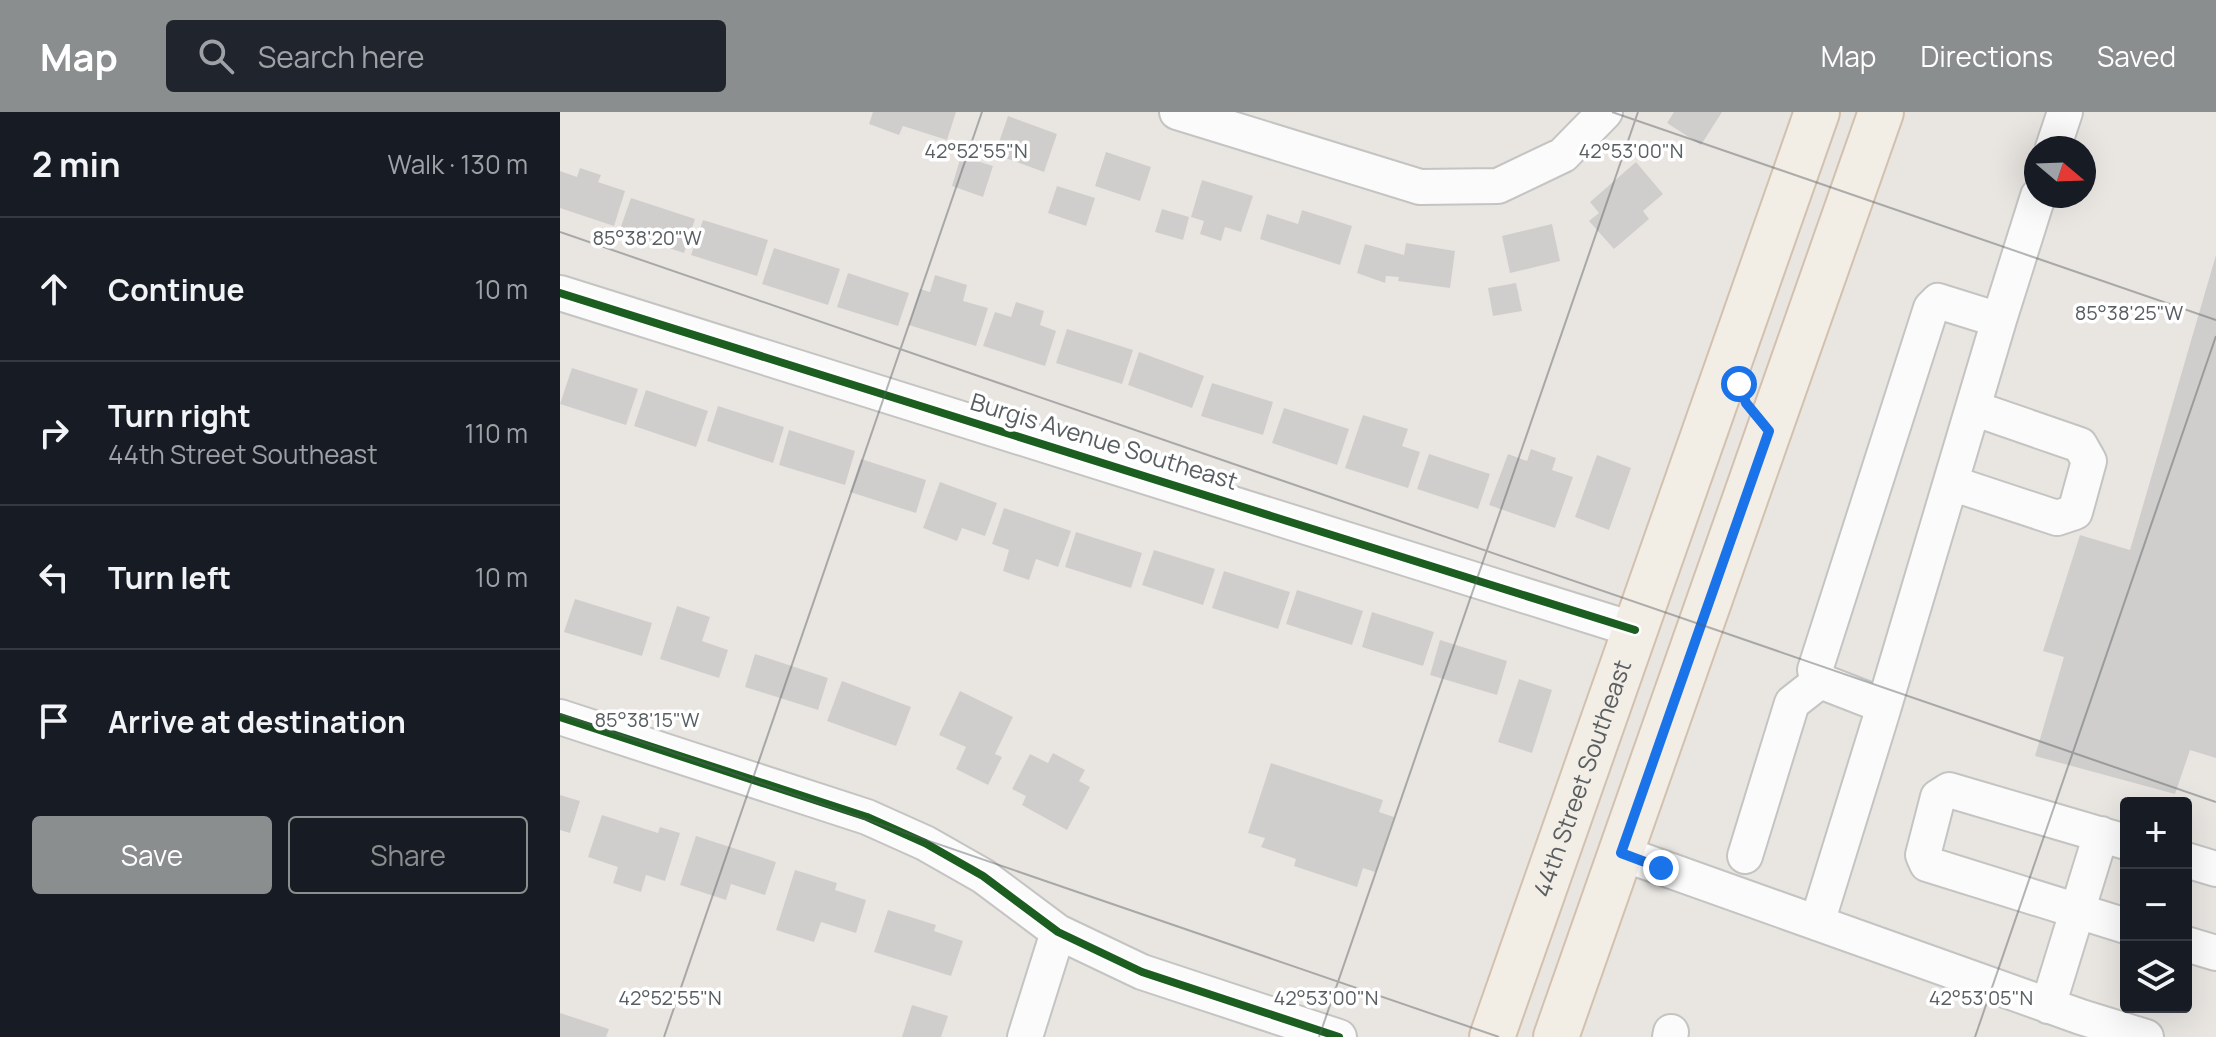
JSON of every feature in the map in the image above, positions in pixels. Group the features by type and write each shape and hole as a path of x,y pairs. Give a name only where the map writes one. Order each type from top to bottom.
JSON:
{"main road":[{"name":"44th Street Southeast","path":"1492,1037 1817,112"},
{"path":"1556,1037 1881,112"},
{"path":"1735,346 1739,384 1746,403 1769,431"},
{"path":"1635,630 1650,646 1660,670 1664,690 1659,744"}],"street":[{"path":"1177,112 1420,187 1498,186 1563,155 1605,112"},
{"path":"2057,136 2065,112"},
{"path":"1817,923 2034,208"},
{"name":"Burgis Avenue Southeast","path":"560,293 1635,630"},
{"path":"1882,713 1874,702 1820,681 1815,670 1931,308 1938,301 1999,320"},
{"path":"1951,483 2057,518 2075,512 2089,461 2080,445 1973,408"},
{"path":"1745,856 1792,703 1820,681"},
{"path":"560,717 867,817 925,843 983,876 1058,932 1142,972 1339,1037"},
{"path":"2048,1006 2078,912 2114,838 1949,790 1938,797 1923,855 1927,864 2078,912 2120,924"},
{"path":"1621,853 2048,1006 2146,1037"},
{"path":"2192,862 2216,869"},
{"path":"1025,1037 1058,932"},
{"path":"2192,946 2216,953"}],"building":[{"path":"873,112 956,112 947,140 903,126 899,135 869,124"},
{"path":"1674,112 1722,112 1701,145 1667,123"},
{"path":"1008,116 1057,134 1044,172 995,154"},
{"path":"1106,152 1151,167 1140,201 1095,186"},
{"path":"961,156 993,166 983,197 952,186"},
{"path":"1636,162 1663,194 1643,211 1649,219 1614,249 1589,221 1599,213 1590,202"},
{"path":"580,168 601,175 598,182 625,191 614,226 560,208 560,171 577,177"},
{"path":"1202,180 1253,196 1241,232 1225,227 1221,241 1200,234 1204,221 1191,217"},
{"path":"1057,186 1095,198 1086,226 1048,213"},
{"path":"631,198 695,219 684,253 619,232"},
{"path":"1162,209 1189,217 1183,240 1155,232"},
{"path":"1302,210 1352,226 1340,265 1260,239 1267,214 1298,224"},
{"path":"703,220 768,240 757,276 691,255"},
{"path":"1552,224 1560,261 1510,273 1502,236"},
{"path":"1406,243 1455,251 1450,288 1398,281 1399,277 1386,276 1385,283 1357,273 1365,244 1404,255"},
{"path":"774,248 840,269 828,305 762,284"},
{"path":"2216,255 2216,758 2190,750 2175,794 2035,756 2064,657 2043,651 2080,535 2130,550"},
{"path":"848,273 909,293 898,326 837,307"},
{"path":"935,275 967,285 963,301 988,308 976,346 909,325 920,289 930,292"},
{"path":"1516,283 1522,311 1493,316 1488,288"},
{"path":"1016,302 1044,311 1040,325 1056,331 1045,366 983,346 995,312 1011,317"},
{"path":"1067,329 1133,350 1122,384 1056,363"},
{"path":"1139,352 1204,376 1192,408 1128,385"},
{"path":"572,368 638,389 626,425 560,404"},
{"path":"1212,383 1273,402 1263,435 1201,416"},
{"path":"646,390 708,411 696,447 634,426"},
{"path":"718,406 784,427 773,463 707,441"},
{"path":"1284,408 1349,429 1337,465 1272,443"},
{"path":"1363,415 1408,429 1402,446 1420,452 1408,488 1345,468"},
{"path":"789,430 855,451 845,485 779,465"},
{"path":"1531,449 1556,458 1552,470 1573,477 1555,528 1489,505 1508,454 1527,461"},
{"path":"1429,454 1490,474 1478,509 1417,489"},
{"path":"1597,455 1631,468 1609,530 1575,517"},
{"path":"861,459 926,480 916,513 850,492"},
{"path":"940,482 997,503 985,536 962,528 957,541 923,528"},
{"path":"1004,508 1071,531 1058,567 1036,559 1029,580 1003,571 1009,550 992,544"},
{"path":"1076,532 1142,553 1131,588 1065,567"},
{"path":"1154,550 1215,569 1203,605 1142,585"},
{"path":"1224,571 1290,592 1278,629 1212,608"},
{"path":"1297,590 1363,611 1352,645 1286,624"},
{"path":"575,599 652,623 642,656 564,632"},
{"path":"677,606 710,617 702,641 728,650 719,678 660,659"},
{"path":"1372,612 1434,632 1423,666 1362,647"},
{"path":"1440,640 1507,661 1497,695 1430,675"},
{"path":"755,654 828,678 818,710 745,687"},
{"path":"1519,679 1552,690 1532,753 1498,742"},
{"path":"842,681 911,707 896,746 827,721"},
{"path":"960,691 1013,717 995,754 1002,757 988,785 956,769 966,747 939,735"},
{"path":"1053,753 1085,770 1079,781 1090,787 1067,830 1022,805 1026,796 1012,789 1030,754 1048,763"},
{"path":"1271,763 1383,800 1379,812 1394,817 1375,872 1363,868 1357,887 1294,866 1296,859 1261,847 1265,838 1248,833"},
{"path":"560,795 580,801 570,833 560,830"},
{"path":"602,815 658,833 660,827 680,833 665,881 646,875 641,892 613,883 618,867 588,857"},
{"path":"696,836 776,862 765,895 731,884 726,900 680,885"},
{"path":"795,870 837,883 835,890 866,900 856,933 821,922 814,942 776,930"},
{"path":"888,910 936,925 934,931 963,941 951,976 874,952"},
{"path":"912,1005 948,1016 941,1037 902,1037"},
{"path":"560,1013 609,1029 606,1037 560,1037"}],"cycle path":[{"path":"560,293 1635,630"},
{"path":"560,717 867,817 925,843 983,876 1058,932 1142,972 1339,1037"}],"route":[{"path":"1661,868 1621,853 1769,431 1746,403 1739,384"}]}
